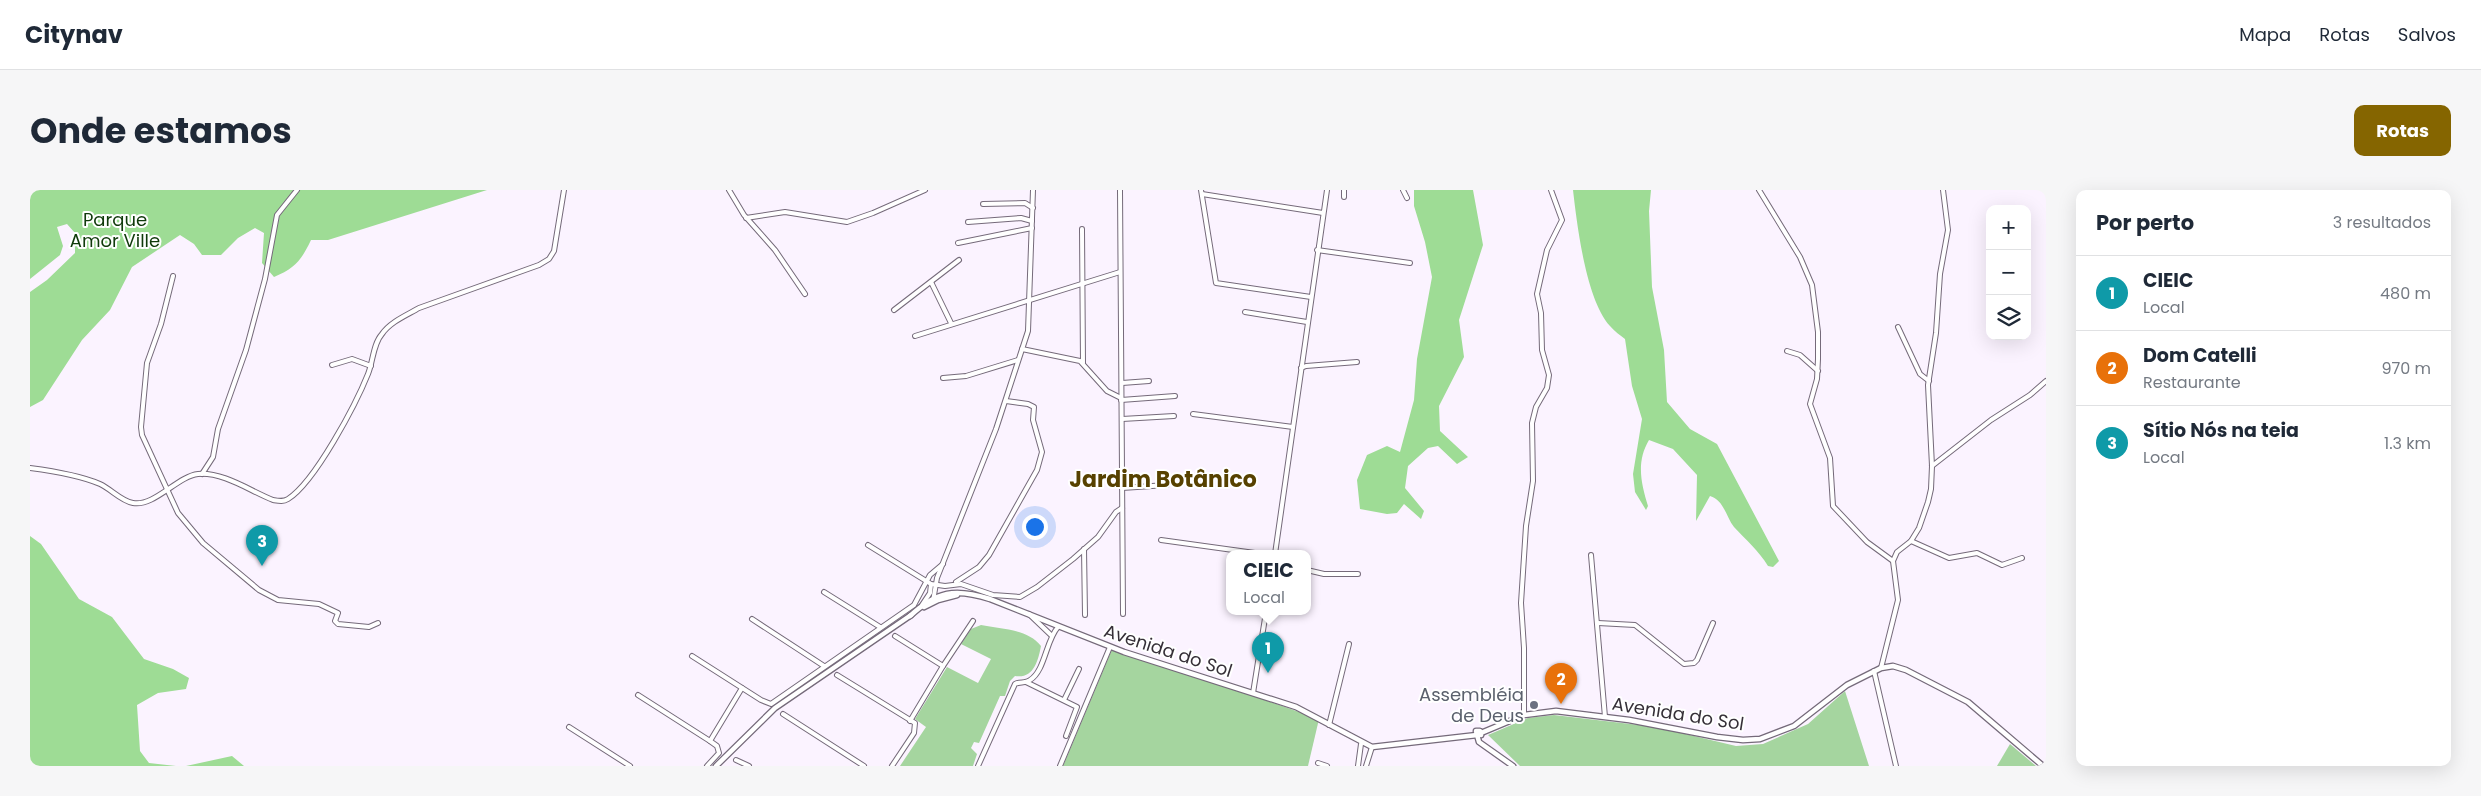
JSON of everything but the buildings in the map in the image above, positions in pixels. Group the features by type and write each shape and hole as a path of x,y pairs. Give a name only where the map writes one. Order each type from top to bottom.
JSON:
{"street":[{"path":"202,474 213,457 217,435 246,350 265,279 277,215 297,190"},
{"path":"30,468 56,472 100,484 132,503 142,502 188,477 202,474 222,478 274,500 281,501 288,498 302,486 333,440 371,366 381,334 406,316 429,305 539,265 549,259 554,251 564,190"},
{"path":"729,190 746,218 775,250 805,294"},
{"path":"746,218 785,212 847,222 873,213 925,190"},
{"path":"692,656 771,704 914,605 933,584 943,564 1006,402 1028,331 1033,190"},
{"path":"1120,190 1123,614"},
{"path":"1276,550 1326,190"},
{"path":"1344,190 1344,197"},
{"path":"1403,190 1408,198"},
{"path":"1524,715 1524,648 1521,603 1523,549 1533,481 1532,423 1536,407 1547,388 1549,375 1542,350 1541,313 1537,294 1547,250 1562,220 1551,190"},
{"path":"1758,190 1780,222 1811,280 1818,332 1818,371 1810,404 1830,458 1834,510 1852,524 1867,542 1893,561"},
{"path":"1881,668 1898,600 1893,561 1898,552 1911,542 1928,502 1932,466 1929,381 1936,333 1940,274 1948,230 1944,190"},
{"path":"1311,297 1216,283 1202,192 1324,213"},
{"path":"983,204 1025,203 1033,208"},
{"path":"968,222 1021,218 1032,221"},
{"path":"958,243 1032,228"},
{"path":"1082,229 1083,363"},
{"path":"1317,250 1410,263"},
{"path":"894,310 959,260"},
{"path":"915,336 951,323 1120,272"},
{"path":"173,276 161,324 146,363 141,422 142,434 178,513 190,530 232,570 259,590 278,600 314,603 334,610 338,613 334,621 338,624 369,627 378,623"},
{"path":"930,282 951,323"},
{"path":"1245,312 1307,322"},
{"path":"1898,327 1920,374 1929,381"},
{"path":"1022,349 1072,358 1083,363 1107,391 1121,399 1175,396"},
{"path":"1787,351 1800,355 1818,371"},
{"path":"332,366 352,358 371,366"},
{"path":"943,378 966,376 1018,360"},
{"path":"1301,368 1309,365 1357,362"},
{"path":"1122,383 1149,381"},
{"path":"1932,466 1991,420 2030,395 2046,381"},
{"path":"954,584 979,567 989,555 1028,489 1040,463 1042,452 1032,420 1034,407 1028,404 1006,402"},
{"path":"1193,414 1293,427"},
{"path":"1122,419 1174,416"},
{"path":"1122,488 1167,485"},
{"path":"868,545 933,584 966,585 998,596 1020,597 1037,587 1084,549 1122,508"},
{"path":"1161,540 1233,550"},
{"path":"1911,542 1949,558 1976,554 2002,565 2022,558"},
{"path":"1084,549 1085,615"},
{"path":"1591,555 1605,716"},
{"path":"931,574 943,564"},
{"path":"1311,571 1324,574 1358,574"},
{"path":"931,574 936,599"},
{"path":"931,574 937,578"},
{"path":"922,605 933,584"},
{"path":"930,591 936,599"},
{"path":"824,592 880,627"},
{"name":"Avenida do Sol","path":"910,616 922,605 936,599 955,595 976,594 1110,646 1296,707 1361,744 1372,747 1467,736 1524,715 1556,712 1605,716 1717,737 1743,740 1760,739 1794,726 1847,685 1874,671 1881,668 1899,667 1968,702 2040,765"},
{"name":"Avenida do Sol","path":"716,766 769,712 936,599"},
{"path":"1029,614 1051,634"},
{"path":"1253,693 1266,615"},
{"path":"752,619 824,666"},
{"path":"910,721 973,621"},
{"path":"1598,623 1635,625 1684,664 1694,663 1697,660 1713,623"},
{"path":"978,766 1015,684 1026,682 1035,675 1046,653 1051,634 1058,627"},
{"path":"895,636 943,666"},
{"path":"1329,725 1349,644"},
{"path":"1060,766 1110,646"},
{"path":"1064,700 1079,669"},
{"path":"1874,671 1896,766"},
{"path":"837,675 915,723 916,729 892,766"},
{"path":"1026,682 1074,705 1077,711 1066,736"},
{"path":"710,741 742,688"},
{"path":"638,696 717,746 719,753 707,766"},
{"path":"783,714 864,766"},
{"path":"569,727 630,766"},
{"path":"1479,733 1479,742 1513,766"},
{"path":"1358,766 1361,744"},
{"path":"1366,766 1372,747"},
{"path":"736,760 748,766"},
{"path":"1318,763 1327,766"}],"green space":[{"name":"Parque Amor Ville","path":"30,190 487,190 328,240 311,240 297,263 274,277 262,263 264,233 255,228 238,238 221,255 202,255 194,244 180,235 132,267 110,310 82,340 43,400 30,407 30,292 47,280 75,253 75,233 67,224 57,227 63,246 60,255 30,279"},
{"path":"1414,190 1473,190 1483,245 1459,320 1464,357 1439,406 1440,431 1468,457 1457,464 1438,446 1428,448 1408,466 1405,488 1424,511 1421,519 1404,504 1397,513 1387,514 1360,509 1357,480 1367,455 1387,446 1400,452 1414,400 1417,359 1432,277 1425,242 1414,206"},
{"path":"1573,190 1651,190 1649,211 1652,287 1664,350 1667,402 1690,429 1717,444 1779,561 1773,567 1768,566 1734,527 1722,505 1715,498 1710,496 1696,521 1697,475 1673,449 1649,440 1642,456 1641,464 1643,489 1648,506 1646,510 1635,492 1633,474 1642,419 1632,386 1625,339 1612,328 1602,314 1589,281 1580,242"},
{"path":"30,536 41,544 79,599 112,617 144,659 173,669 189,678 186,689 158,693 137,705 140,751 149,763 176,766 30,766"},
{"path":"981,625 1022,633 1036,640 1041,646 1034,668 1026,675 1015,676 1010,681 1005,696 1000,696 979,743 974,742 971,748 977,754 973,766 900,766 926,727 915,719 947,667 978,683 991,659 961,644 971,629"},
{"path":"1113,647 1319,719 1308,766 1063,766"},
{"path":"1845,691 1869,766 1520,766 1488,735 1528,718 1554,715 1656,727 1736,746 1763,744 1808,724"},
{"path":"2010,744 2036,766 1997,766"},
{"path":"232,756 244,766 186,766"}],"place":[{"name":"Sítio Nós na teia","path":"262,566"},
{"name":"CIEIC","path":"1268,673"},
{"name":"Dom Catelli","path":"1561,704"},
{"name":"Assembléia de Deus","path":"1534,705"}],"district":[{"name":"Jardim Botânico","path":"1163,479"}]}
